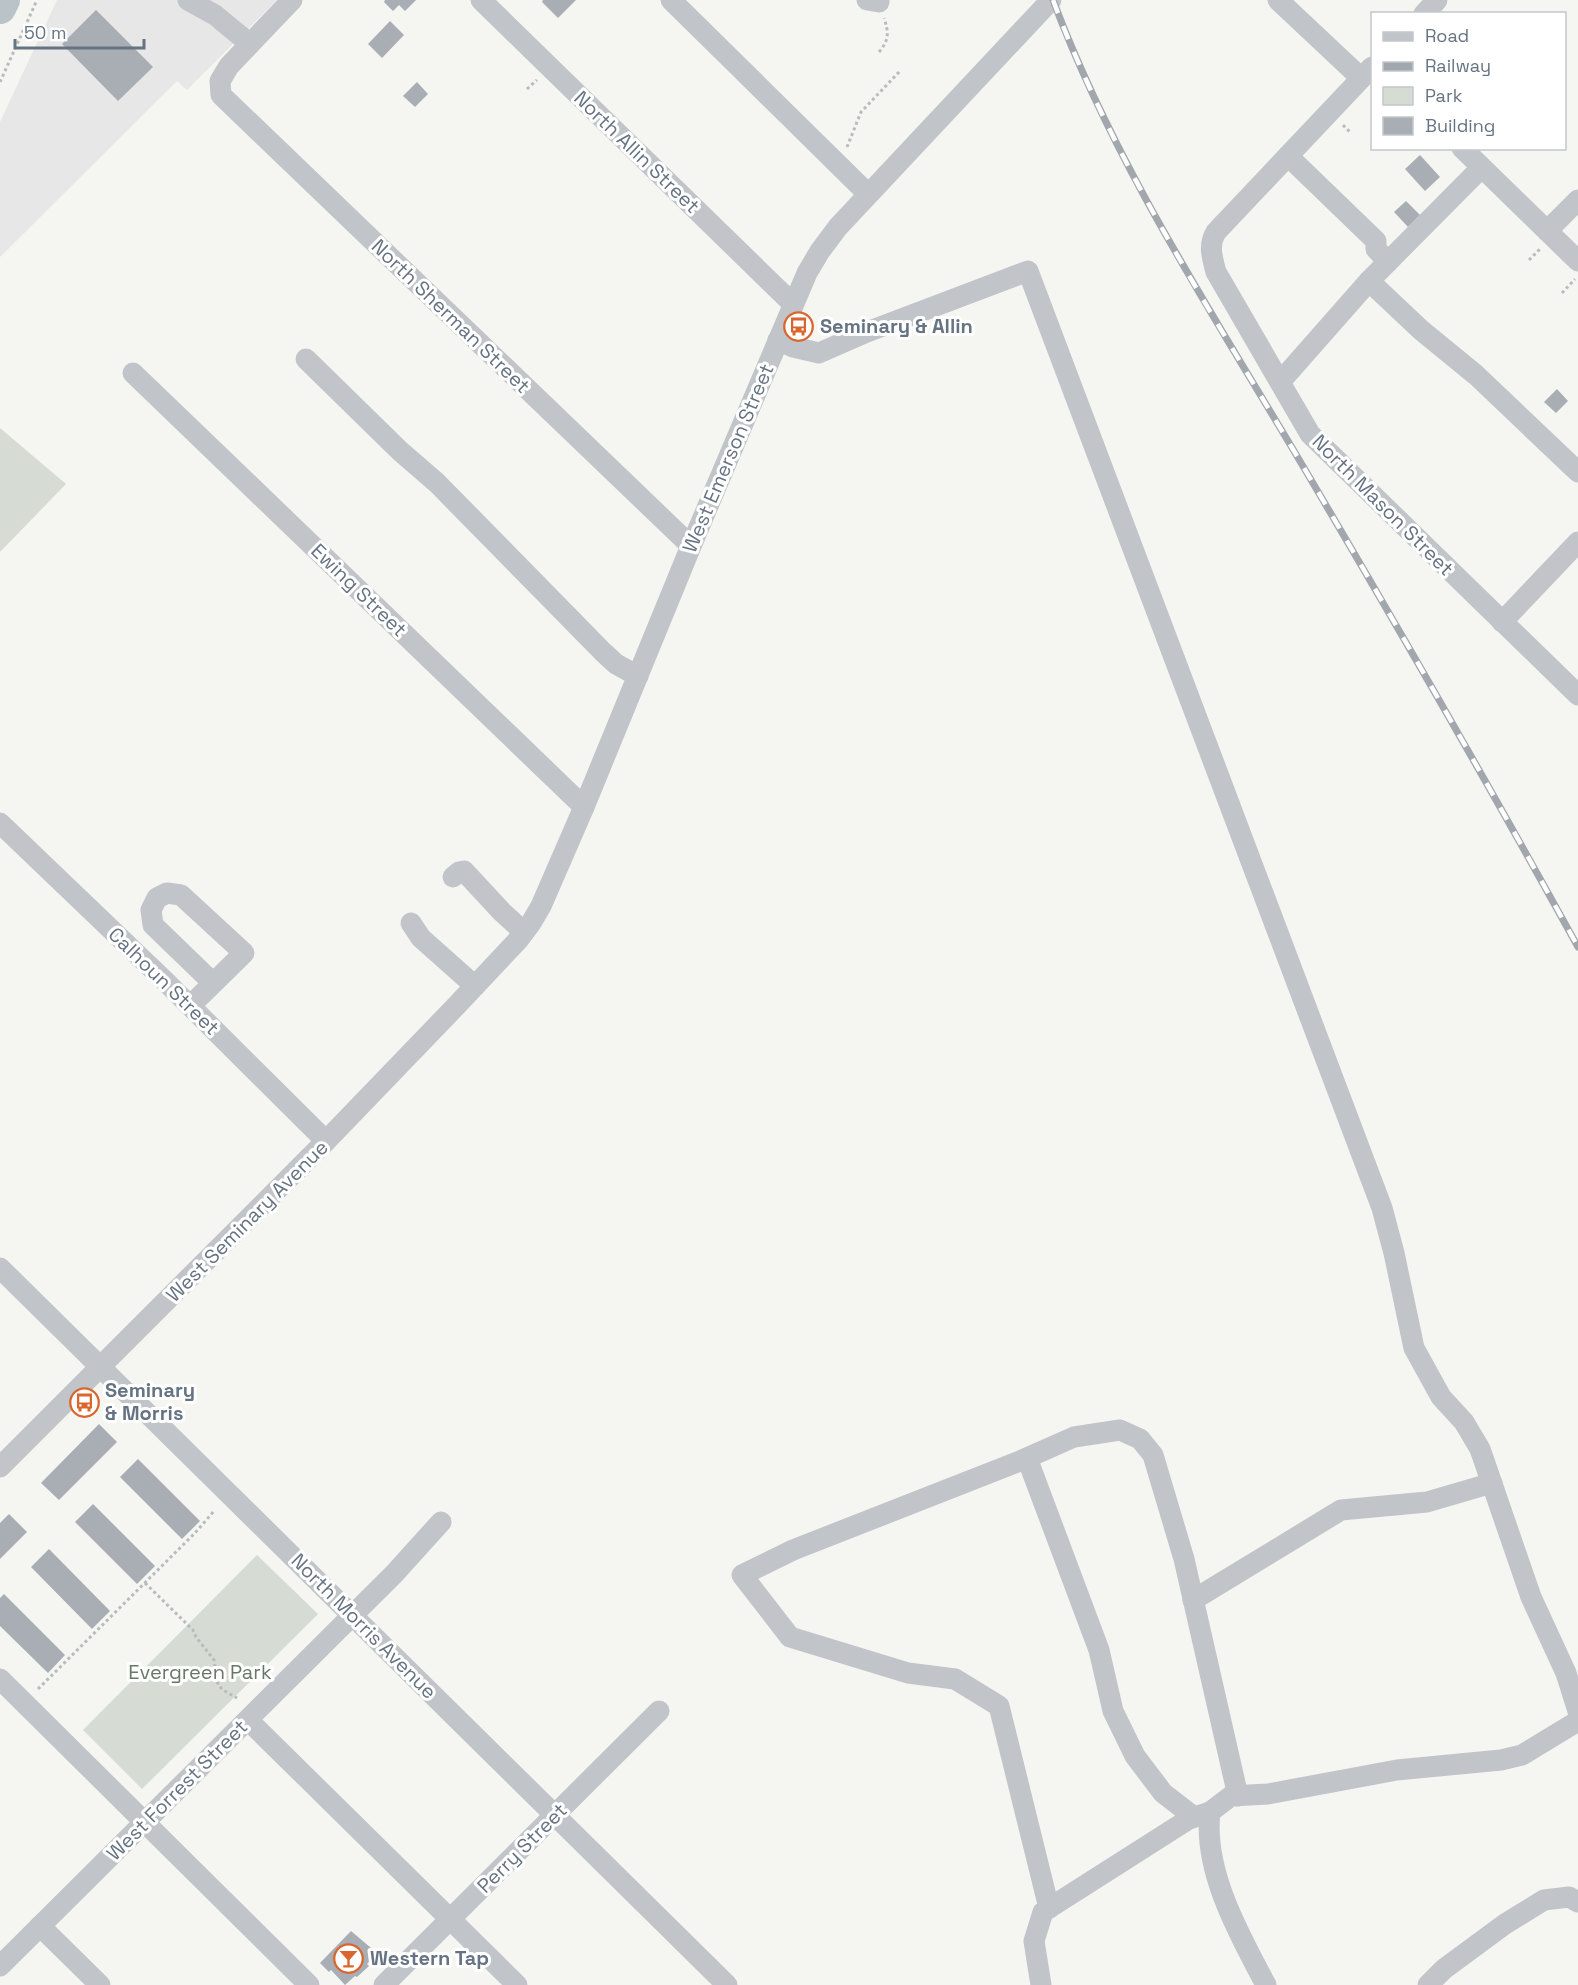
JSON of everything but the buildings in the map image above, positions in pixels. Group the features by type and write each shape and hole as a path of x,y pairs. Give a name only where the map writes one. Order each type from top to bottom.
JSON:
{"street":[{"path":"188,0 215,15 250,44 292,0"},
{"name":"North Allin Street","path":"481,0 793,304"},
{"path":"671,0 868,194"},
{"name":"West Emerson Street","path":"482,978 524,932 541,906 584,807 690,546 793,304 820,250 868,194 1051,0"},
{"path":"1278,0 1367,72 1288,156 1376,241 1376,249 1388,262"},
{"path":"1426,12 1437,0"},
{"name":"North Sherman Street","path":"250,44 229,66 220,81 221,95 690,546"},
{"path":"1464,150 1544,240 1578,261"},
{"name":"North Mason Street","path":"1288,156 1216,232 1212,239 1211,253 1216,272 1310,434 1578,695"},
{"path":"1280,382 1369,281 1481,168"},
{"path":"1544,240 1578,200"},
{"path":"778,340 793,347 819,353 867,332 1028,271 1382,1208 1414,1348 1442,1397 1464,1422 1480,1449 1531,1597 1566,1673 1578,1711"},
{"path":"1369,281 1421,330 1476,375 1578,472"},
{"path":"306,359 400,451 437,483 603,652 616,664 638,676"},
{"name":"Ewing Street","path":"133,373 584,807"},
{"path":"1502,622 1578,542"},
{"name":"Calhoun Street","path":"0,823 326,1141"},
{"path":"453,877 464,871 524,932"},
{"path":"190,1006 244,953 181,895 167,893 157,898 152,910 153,925 213,983"},
{"path":"411,923 421,938 482,978"},
{"name":"West Seminary Avenue","path":"0,1467 326,1141 482,978"},
{"name":"North Morris Avenue","path":"0,1268 727,1985"},
{"path":"1049,1908 999,1706 955,1678 908,1673 790,1637 742,1575 793,1550 1027,1458 1074,1437 1120,1430 1140,1439 1153,1455 1184,1559 1238,1796"},
{"path":"1027,1458 1099,1650 1113,1711 1135,1756 1163,1794 1202,1815 1222,1893 1266,1985"},
{"path":"1193,1600 1341,1510 1427,1502 1492,1484"},
{"name":"West Forrest Street","path":"0,1966 394,1574 441,1522"},
{"path":"0,1679 309,1985"},
{"name":"Perry Street","path":"384,1985 659,1711"},
{"path":"248,1720 516,1985"},
{"path":"1041,1985 1034,1941 1043,1912 1231,1796 1268,1794 1397,1770 1500,1760 1522,1755 1578,1721"},
{"path":"1428,1985 1444,1969 1505,1923 1544,1900 1569,1897 1578,1902"},
{"path":"40,1926 100,1985"}],"path":[{"path":"0,82 37,0"},
{"path":"873,1 888,30 888,41 879,52"},
{"path":"846,150 861,112 900,71"},
{"path":"1343,125 1351,133"},
{"path":"1529,260 1544,240"},
{"path":"1562,293 1578,276"},
{"path":"38,1689 215,1510"},
{"path":"145,1583 193,1630 214,1660 218,1685 237,1698"}],"shaded area":[{"path":"57,0 277,0 187,90 177,81 0,257 0,122"}],"green space":[{"path":"0,428 66,484 0,552"},
{"name":"Evergreen Park","path":"257,1555 318,1614 142,1789 83,1730"}],"waterway":[{"path":"0,8 4,0"}],"railway":[{"path":"1053,0 1104,117 1163,231 1402,636 1578,947"}],"place":[{"name":"Seminary & Allin","path":"799,326"},
{"name":"Seminary & Morris","path":"84,1402"},
{"name":"Western Tap","path":"349,1958"}]}
